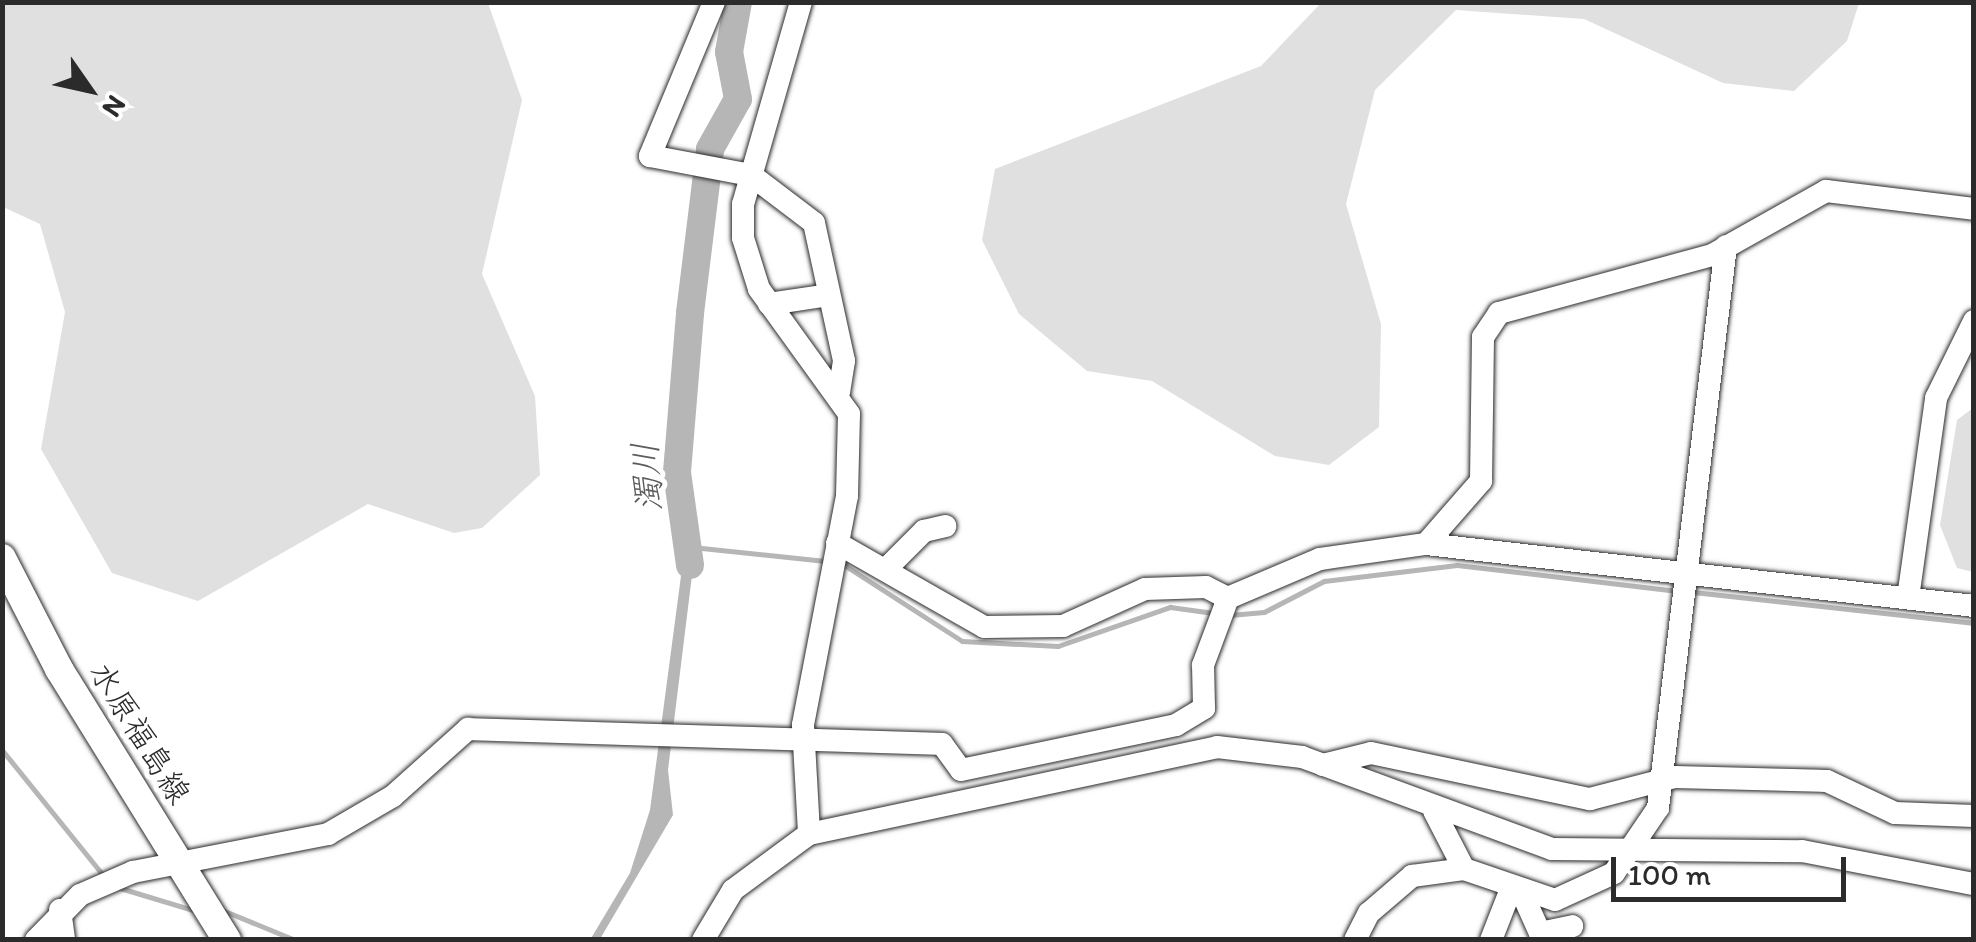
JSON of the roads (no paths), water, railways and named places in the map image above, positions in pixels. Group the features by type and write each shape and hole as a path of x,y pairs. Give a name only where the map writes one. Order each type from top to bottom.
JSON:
{"main road":[{"name":"水原福島線","path":"2,558 180,867 228,940"}],"street":[{"path":"714,2 650,156 751,174 814,223 823,296 844,361 838,392"},
{"path":"802,2 751,174 743,238 769,304 838,392 850,414 802,745 809,834"},
{"path":"1426,544 1481,481 1483,337 1498,313 1588,295 1726,246 1826,191 1974,210"},
{"path":"1355,940 1369,913 1412,876 1464,869 1516,891 1574,894 1614,874 1658,808 1726,246"},
{"path":"769,304 823,296"},
{"path":"1908,598 1936,398 1974,321"},
{"path":"886,569 924,531 945,526"},
{"path":"1226,748 1199,712 1204,665 1225,611 1320,559 1426,544 1682,587 1908,598 1974,606"},
{"path":"831,557 886,569 961,622 984,627 1063,626 1144,589 1206,587 1225,611"},
{"path":"36,940 60,910 132,872 180,867 196,854 256,853 328,834 393,796 468,729 658,728 802,745 942,744 961,770 1176,725 1199,712"},
{"path":"702,940 733,890 809,834 1149,755 1226,748 1323,765 1434,811 1552,849 1802,851 1974,884"},
{"path":"1323,765 1371,753 1590,799 1660,780 1826,780 1895,813 1974,816"},
{"path":"1434,811 1464,869"},
{"path":"1516,891 1540,933 1572,926"},
{"path":"1492,940 1516,891"},
{"path":"60,910 64,940"}],"waterway":[{"name":"濁川","path":"690,565 677,472 690,313 710,149 738,99 729,52 738,2"},
{"path":"692,547 825,561"},
{"path":"841,563 962,641 1058,646 1170,607 1214,613"},
{"path":"1230,615 1264,612 1324,581 1457,565 1677,591"},
{"path":"1693,592 1974,623"},
{"path":"2,750 103,875"},
{"path":"120,888 196,911"},
{"path":"222,910 295,940"}]}
